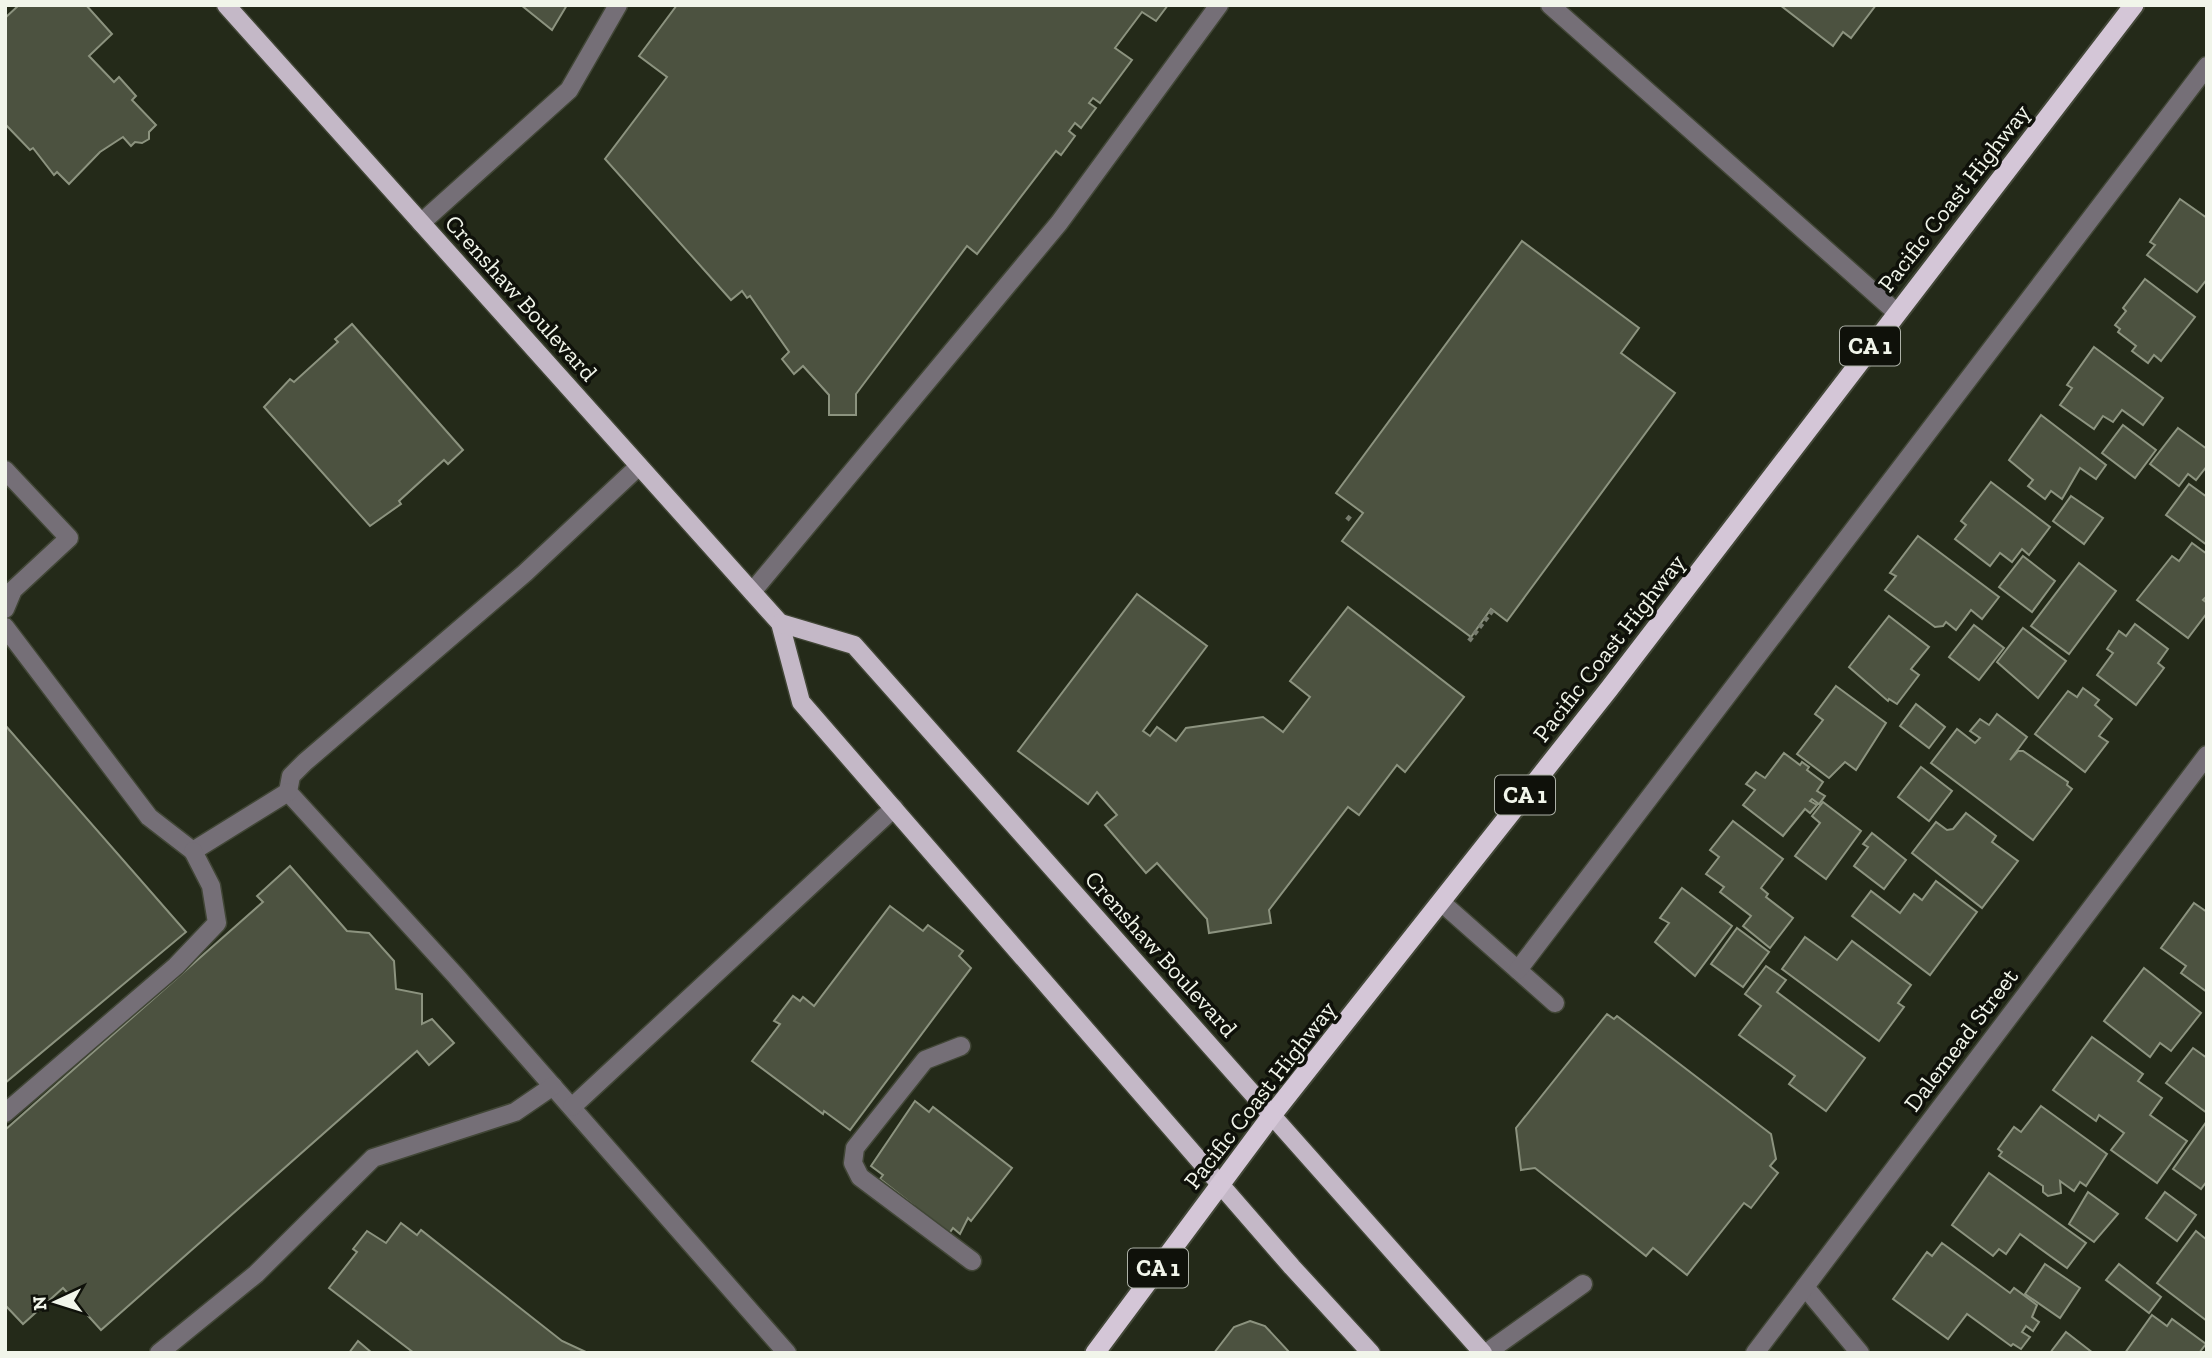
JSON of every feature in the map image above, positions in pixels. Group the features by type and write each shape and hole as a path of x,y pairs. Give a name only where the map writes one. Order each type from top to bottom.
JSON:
{"highway":[{"name":"Pacific Coast Highway","path":"1095,1353 1272,1115 1618,678 2134,5"}],"main road":[{"name":"Crenshaw Boulevard","path":"226,5 780,623 801,702 1222,1184 1284,1259 1371,1353"},
{"name":"Crenshaw Boulevard","path":"780,623 854,645 1484,1353"}],"street":[{"path":"421,223 569,90 618,5"},
{"path":"752,592 1051,234 1219,5"},
{"path":"1550,5 1896,312"},
{"path":"1518,970 2207,66"},
{"path":"193,851 288,792 291,776 305,762 525,573 639,466"},
{"path":"5,470 69,538 13,590 5,609"},
{"path":"5,627 149,817 193,851 211,886 217,923 176,965 5,1113"},
{"name":"Dalemead Street","path":"1755,1353 2207,755"},
{"path":"288,792 572,1107 783,1351"},
{"path":"572,1107 894,808"},
{"path":"1441,902 1555,1003"},
{"path":"961,1046 925,1060 855,1148 853,1163 860,1177 972,1261"},
{"path":"159,1353 256,1274 373,1158 515,1112 552,1086"},
{"path":"1484,1353 1583,1284"},
{"path":"1805,1287 1860,1353"}],"path":[{"path":"1347,520 1352,514"},
{"path":"1469,641 1493,610"}],"building":[{"path":"19,5 86,5 112,34 89,56 114,82 119,77 136,96 132,100 156,125 149,132 149,139 142,143 135,142 131,146 123,137 100,152 69,184 57,172 54,175 33,148 30,150 5,124 5,18"},
{"path":"521,5 567,5 552,30"},
{"path":"677,5 1168,5 1156,21 1142,12 1115,48 1132,60 1100,103 1093,98 1089,103 1096,108 1081,128 1075,123 1069,131 1075,136 1061,155 1056,151 977,254 967,246 856,394 856,415 829,415 829,395 803,366 794,374 782,359 789,352 750,296 747,298 742,291 731,300 605,159 667,77 639,56"},
{"path":"1780,5 1876,5 1851,38 1843,32 1833,46"},
{"path":"2180,199 2207,218 2207,279 2197,292 2147,255 2155,245 2150,242"},
{"path":"1522,241 1639,328 1621,353 1675,393 1507,621 1491,609 1471,637 1342,541 1363,513 1336,493"},
{"path":"2145,279 2195,317 2161,361 2154,355 2148,363 2132,351 2136,346 2118,332 2120,329 2115,325 2126,311 2123,308"},
{"path":"352,324 463,450 448,464 444,460 399,501 401,504 370,526 264,407 290,379 294,382 338,342 335,339"},
{"path":"2094,347 2163,398 2143,425 2122,410 2113,422 2103,416 2094,429 2060,405 2072,388 2067,385"},
{"path":"2041,415 2106,465 2096,479 2080,468 2062,499 2051,491 2045,499 2028,486 2033,480 2009,460"},
{"path":"2123,425 2156,450 2135,478 2102,453"},
{"path":"2178,428 2207,449 2207,466 2196,480 2188,474 2179,486 2150,464"},
{"path":"1991,482 2050,527 2029,555 2022,549 2012,562 2000,553 1990,566 1955,539 1966,525 1961,521"},
{"path":"2189,484 2207,497 2207,545 2166,515"},
{"path":"2071,496 2103,518 2084,544 2053,521"},
{"path":"1918,536 1999,597 1982,619 1971,610 1956,630 1946,622 1943,626 1935,627 1885,590 1896,576 1890,573"},
{"path":"2192,543 2207,554 2207,596 2203,600 2207,603 2207,613 2188,638 2137,600 2172,556 2179,561"},
{"path":"2023,556 2055,581 2032,612 1999,587"},
{"path":"2079,563 2116,591 2069,654 2031,626"},
{"path":"1137,594 1207,646 1143,731 1150,736 1157,727 1176,741 1186,728 1263,717 1283,732 1310,697 1290,681 1348,607 1464,697 1405,772 1397,765 1359,815 1348,807 1269,910 1271,923 1209,933 1207,919 1157,863 1146,873 1105,825 1117,815 1097,792 1088,804 1018,751"},
{"path":"1889,616 1929,647 1911,669 1919,675 1897,704 1889,699 1888,701 1849,667"},
{"path":"2135,624 2168,649 2158,663 2164,668 2136,705 2097,675 2113,653 2107,649 2119,631 2126,636"},
{"path":"1974,625 2004,648 1979,680 1949,657"},
{"path":"2023,628 2066,661 2038,698 1997,662"},
{"path":"1836,686 1886,723 1856,770 1845,762 1829,778 1797,754 1823,720 1815,714"},
{"path":"2083,688 2099,700 2095,705 2112,719 2099,736 2108,742 2085,772 2035,734 2068,691 2077,697"},
{"path":"1916,704 1945,727 1929,748 1900,726"},
{"path":"1997,714 2027,737 2010,760 2018,751 2023,751 2068,782 2067,785 2072,789 2033,840 1931,763 1957,729 1975,743 1980,738 1970,731 1980,719 1989,725"},
{"path":"5,725 186,932 5,1083"},
{"path":"1784,753 1800,765 1802,762 1809,767 1807,770 1823,782 1817,791 1825,796 1819,804 1812,799 1810,801 1817,805 1810,813 1805,809 1783,836 1743,805 1755,790 1746,784 1756,772 1765,778"},
{"path":"1921,767 1952,791 1929,821 1898,797"},
{"path":"1823,802 1861,831 1826,879 1795,856 1820,823 1812,816"},
{"path":"1966,813 1996,836 1992,842 2018,861 1982,908 1912,853 1936,822 1947,830 1953,829"},
{"path":"1733,821 1783,859 1761,888 1768,894 1766,897 1793,918 1770,948 1743,926 1751,916 1720,892 1724,887 1706,874 1719,857 1710,850"},
{"path":"1872,833 1906,860 1884,889 1854,866 1868,847 1863,844"},
{"path":"290,866 347,931 369,933 394,961 396,989 422,994 422,1024 432,1019 454,1043 429,1065 417,1051 101,1330 63,1288 23,1324 5,1305 5,1130 263,902 257,896"},
{"path":"1936,881 1977,912 1930,975 1852,916 1871,891 1900,913 1914,894 1922,900"},
{"path":"1682,888 1732,926 1695,976 1655,942 1669,923 1660,918"},
{"path":"2194,903 2207,912 2207,992 2181,973 2186,966 2161,948"},
{"path":"890,906 923,931 928,925 963,951 959,956 971,968 850,1130 824,1111 823,1114 752,1061 780,1024 774,1021 793,996 800,1001 803,997 814,1006"},
{"path":"1737,928 1769,952 1743,987 1711,964"},
{"path":"1805,937 1837,960 1852,941 1911,985 1898,1003 1904,1007 1879,1041 1782,969"},
{"path":"1766,966 1786,980 1777,992 1865,1058 1826,1111 1789,1084 1795,1076 1739,1035 1761,1006 1745,994"},
{"path":"2144,968 2201,1013 2171,1051 2160,1043 2150,1057 2104,1021"},
{"path":"1607,1014 1614,1019 1617,1016 1771,1134 1776,1159 1770,1166 1778,1173 1751,1208 1744,1203 1687,1275 1653,1248 1646,1256 1535,1168 1521,1170 1516,1128"},
{"path":"2092,1037 2143,1074 2138,1081 2162,1098 2150,1115 2187,1141 2157,1183 2111,1150 2124,1133 2099,1115 2096,1121 2053,1090"},
{"path":"2193,1048 2207,1058 2207,1113 2166,1083"},
{"path":"915,1101 929,1112 933,1107 1012,1168 971,1221 968,1218 960,1234 953,1228 946,1238 909,1210 913,1205 880,1179 883,1175 871,1166"},
{"path":"2041,1106 2107,1154 2086,1186 2080,1182 2074,1191 2060,1181 2061,1193 2048,1196 2043,1192 2043,1186 1999,1156 2002,1152 1998,1149 2014,1127 2021,1132"},
{"path":"2207,1121 2207,1181 2201,1189 2173,1169"},
{"path":"1989,1173 2086,1243 2067,1268 2020,1234 2006,1254 1999,1249 1993,1256 1952,1225"},
{"path":"2088,1192 2118,1214 2094,1242 2069,1224"},
{"path":"2165,1192 2196,1215 2177,1241 2146,1218"},
{"path":"401,1223 417,1235 421,1230 562,1341 588,1353 414,1353 329,1288 357,1252 353,1249 367,1231 386,1243"},
{"path":"2196,1231 2207,1240 2207,1321 2157,1283"},
{"path":"1942,1243 2010,1293 2014,1288 2037,1305 2032,1317 2039,1322 2033,1331 2026,1326 2022,1332 2030,1337 2021,1349 2013,1344 2011,1346 1967,1314 1948,1339 1893,1299 1927,1252 1932,1256"},
{"path":"2045,1264 2080,1288 2060,1318 2025,1294"},
{"path":"2119,1264 2161,1297 2149,1313 2106,1280"},
{"path":"2152,1315 2167,1326 2172,1319 2206,1344 2199,1353 2125,1353"},
{"path":"1250,1321 1265,1326 1290,1353 1214,1353 1234,1327"},
{"path":"2066,1332 2093,1353 2050,1353"},
{"path":"358,1341 372,1353 349,1353"}]}
